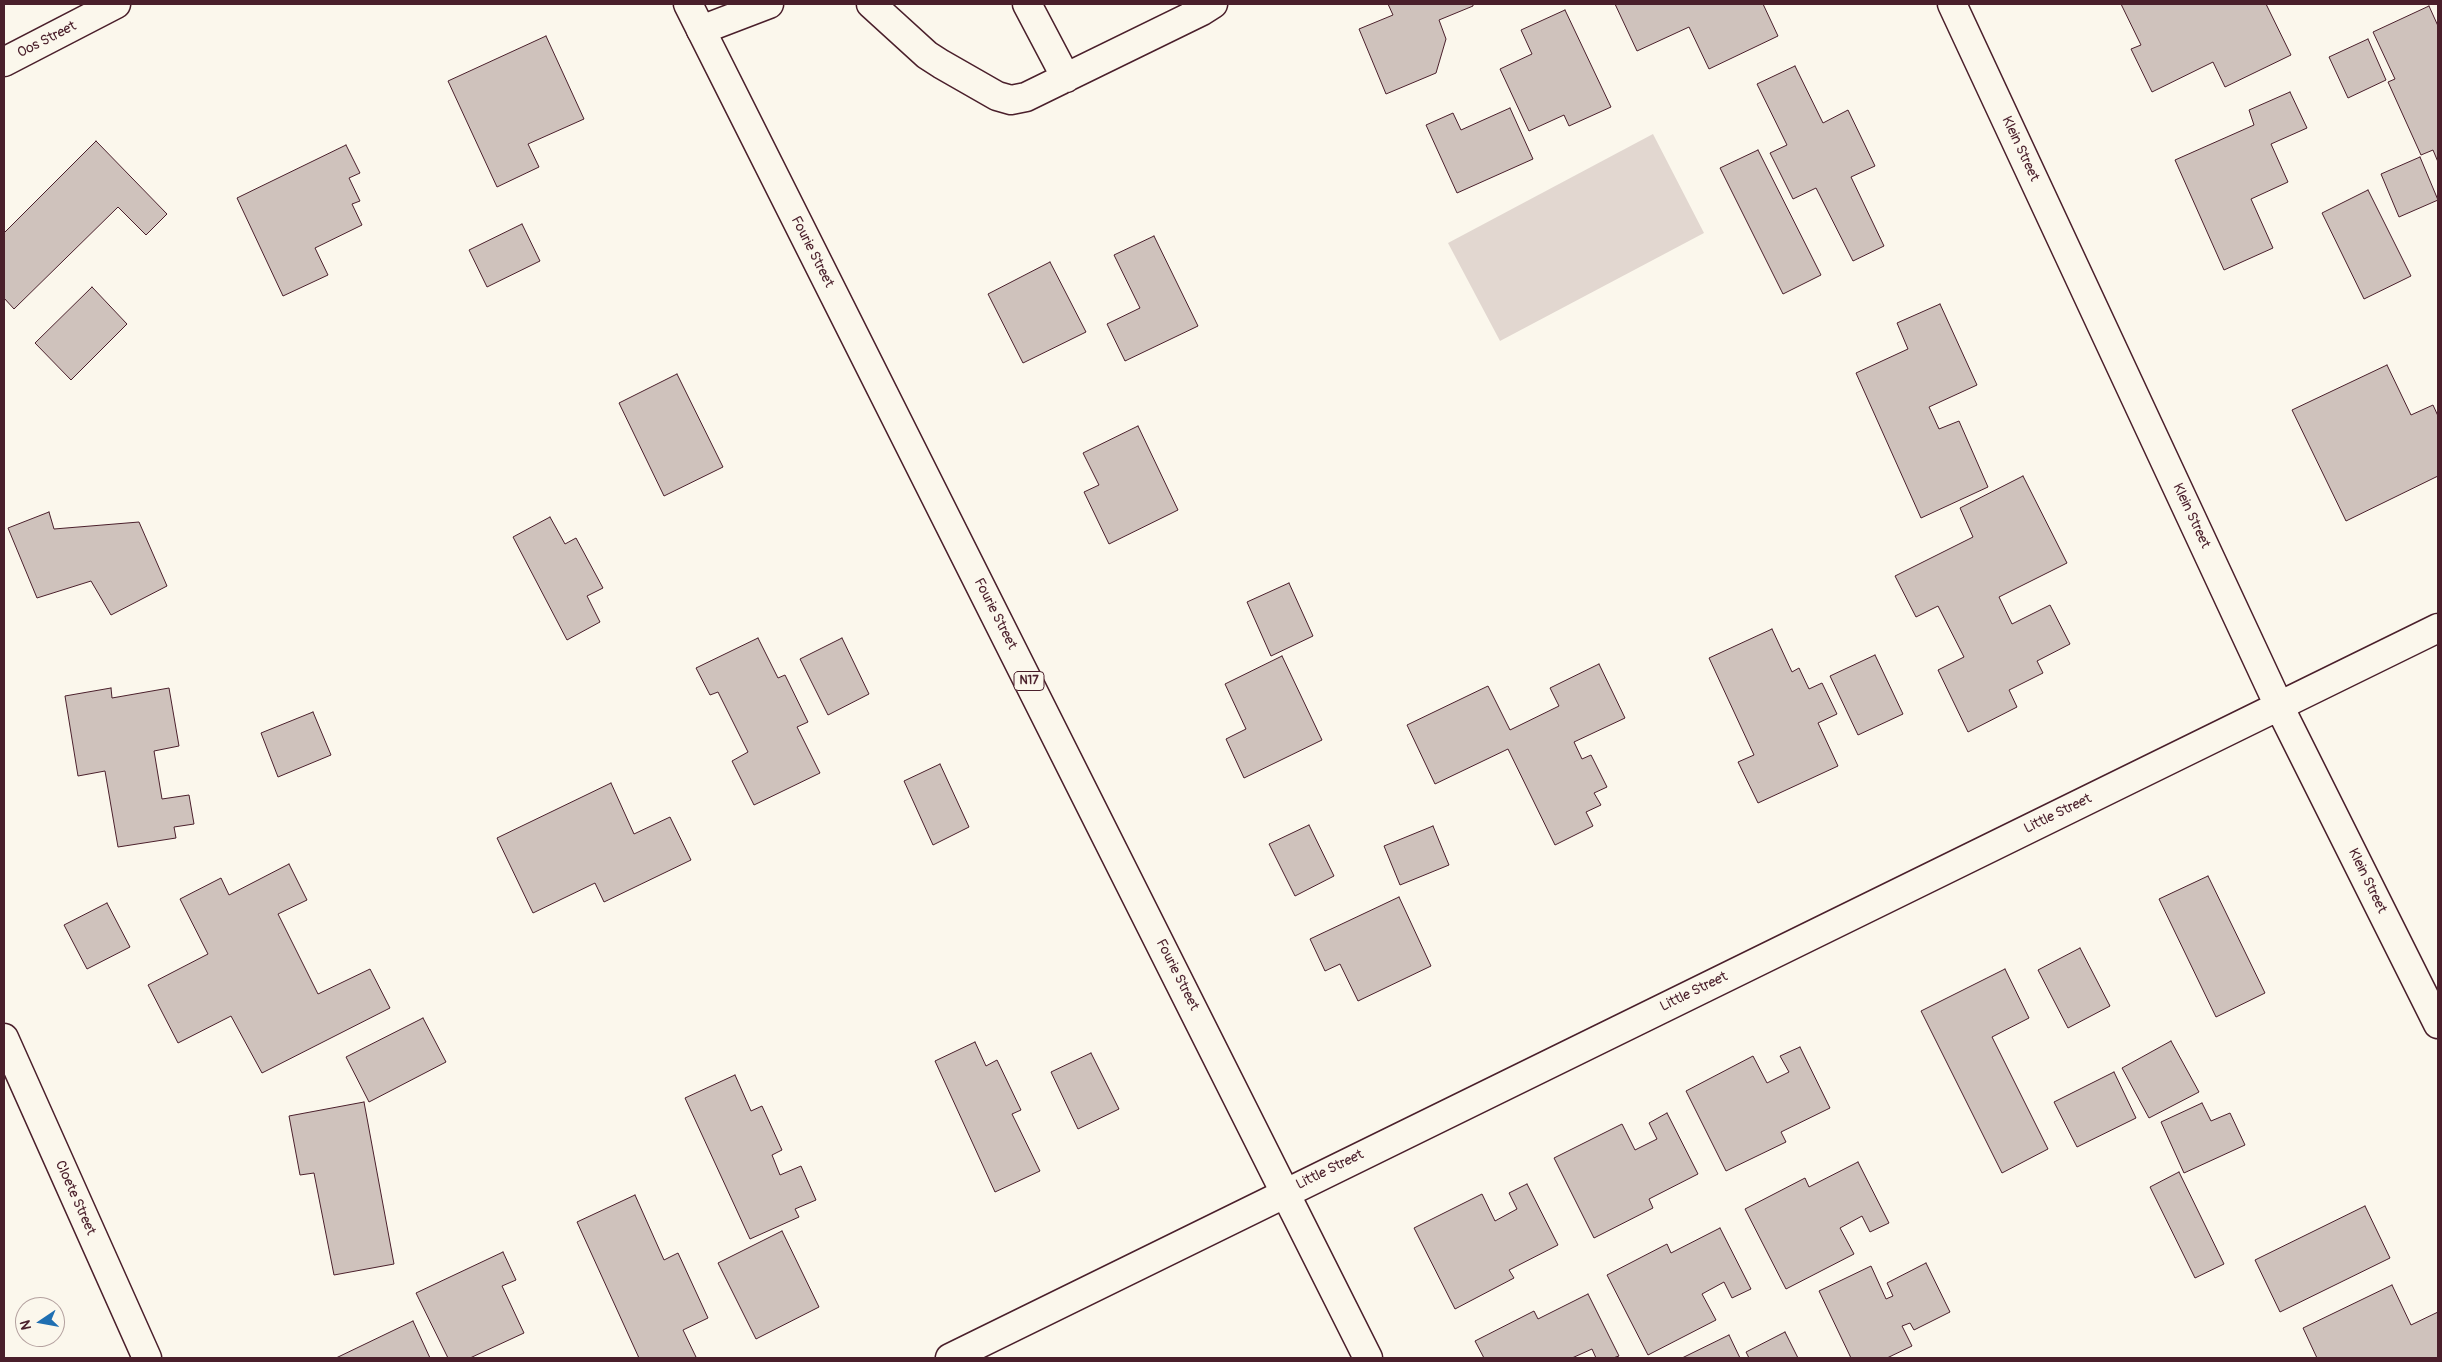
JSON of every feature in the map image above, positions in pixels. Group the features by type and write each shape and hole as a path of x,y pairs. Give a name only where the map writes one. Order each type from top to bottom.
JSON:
{"main road":[{"name":"Oos Street","path":"4,62 116,4"},
{"name":"Fourie Street","path":"688,4 1368,1358"},
{"path":"701,30 768,4"},
{"path":"871,4 927,55 997,96 1019,99 1202,12 1213,4"},
{"path":"1028,4 1066,78"},
{"name":"Klein Street","path":"1952,4 2279,706 2438,1024"},
{"name":"Little Street","path":"950,1358 2438,628"},
{"name":"Cloete Street","path":"4,1038 147,1358"}],"shaded area":[{"path":"1653,134 1704,233 1500,341 1448,243"}],"building":[{"path":"1388,4 1473,4 1473,6 1439,20 1446,39 1436,73 1386,94 1359,29 1393,15"},
{"path":"1615,4 1763,4 1778,36 1709,69 1689,27 1637,51"},
{"path":"2121,4 2266,4 2291,55 2225,87 2213,62 2152,92 2131,49 2141,45"},
{"path":"2429,6 2438,26 2438,162 2433,150 2421,155 2388,82 2395,79 2373,32"},
{"path":"1565,10 1611,107 1569,126 1564,115 1529,131 1500,69 1532,54 1521,30"},
{"path":"546,36 584,119 528,144 539,167 497,187 448,81"},
{"path":"2368,39 2386,80 2348,98 2329,57"},
{"path":"1795,66 1823,123 1848,110 1875,166 1851,177 1884,246 1853,261 1816,188 1793,199 1770,153 1787,145 1757,84"},
{"path":"2290,92 2307,128 2271,144 2288,182 2251,199 2273,248 2224,270 2175,160 2254,125 2249,110"},
{"path":"1510,108 1533,159 1457,193 1426,125 1453,113 1461,130"},
{"path":"96,141 167,214 146,235 118,207 14,309 4,298 4,233"},
{"path":"346,145 360,173 349,178 360,201 352,204 362,225 315,248 328,275 283,296 237,198"},
{"path":"1758,150 1821,275 1783,294 1720,168"},
{"path":"2420,157 2438,200 2399,217 2381,174"},
{"path":"2368,190 2411,276 2364,299 2322,213"},
{"path":"522,224 540,261 487,287 469,250"},
{"path":"1154,236 1198,326 1125,361 1107,324 1140,308 1114,255"},
{"path":"1050,262 1086,332 1023,363 988,294"},
{"path":"92,287 127,324 71,380 35,343"},
{"path":"1940,304 1977,385 1929,407 1939,429 1959,421 1988,487 1921,518 1856,373 1908,349 1897,323"},
{"path":"2387,365 2411,415 2433,405 2438,416 2438,476 2346,521 2292,410"},
{"path":"677,374 723,467 664,496 619,403"},
{"path":"1138,426 1178,510 1109,544 1084,492 1099,485 1083,453"},
{"path":"2023,476 2067,563 1999,597 2012,624 2050,605 2070,644 2037,661 2043,673 2009,690 2017,707 1968,732 1938,670 1964,657 1938,606 1916,617 1895,576 1973,537 1960,508"},
{"path":"49,512 54,529 139,522 167,586 111,615 91,581 37,598 8,528"},
{"path":"550,517 565,544 576,538 603,588 587,596 600,622 567,640 513,537"},
{"path":"1289,583 1313,636 1271,656 1247,602"},
{"path":"1772,629 1792,672 1799,668 1809,689 1822,683 1837,714 1818,723 1838,766 1758,803 1738,762 1754,755 1709,658"},
{"path":"758,638 778,678 785,675 808,722 797,727 820,773 754,805 732,761 748,752 718,692 710,695 696,668"},
{"path":"842,638 869,694 828,715 800,659"},
{"path":"1875,655 1903,714 1858,735 1830,676"},
{"path":"1282,656 1322,740 1244,778 1226,739 1246,729 1225,684"},
{"path":"1599,664 1625,718 1574,742 1582,759 1591,755 1607,787 1594,793 1601,805 1586,812 1593,826 1555,845 1508,749 1435,784 1407,725 1488,686 1510,730 1559,706 1550,688"},
{"path":"111,688 112,698 169,688 179,746 154,751 162,799 189,795 194,824 174,827 176,838 118,847 105,771 78,776 65,696"},
{"path":"313,712 331,755 278,777 261,733"},
{"path":"940,764 969,827 933,845 904,781"},
{"path":"611,783 634,834 670,817 691,860 604,902 595,883 533,913 497,838"},
{"path":"1309,825 1334,876 1295,896 1269,844"},
{"path":"1433,826 1449,865 1400,885 1384,846"},
{"path":"289,864 307,900 278,914 318,994 370,969 390,1008 262,1073 231,1016 178,1043 148,985 208,954 180,899 221,878 229,895"},
{"path":"2208,876 2265,993 2216,1017 2159,899"},
{"path":"1399,897 1431,966 1358,1001 1340,964 1325,971 1310,939"},
{"path":"107,903 130,947 87,969 64,925"},
{"path":"2080,948 2110,1006 2068,1028 2038,970"},
{"path":"2005,969 2029,1018 1992,1037 2048,1149 2002,1173 1921,1011"},
{"path":"423,1018 446,1062 369,1102 346,1057"},
{"path":"2171,1041 2199,1092 2149,1118 2122,1068"},
{"path":"975,1042 986,1066 997,1060 1021,1110 1012,1114 1040,1171 995,1192 935,1061"},
{"path":"1800,1047 1830,1108 1781,1132 1786,1142 1726,1171 1686,1091 1753,1056 1767,1083 1789,1072 1780,1056"},
{"path":"1091,1053 1119,1109 1078,1129 1051,1072"},
{"path":"2114,1072 2136,1118 2077,1147 2054,1102"},
{"path":"735,1075 751,1111 762,1106 782,1150 772,1155 780,1175 801,1166 816,1200 795,1209 799,1217 750,1239 685,1098"},
{"path":"364,1102 394,1264 334,1275 314,1173 300,1175 289,1116"},
{"path":"2202,1103 2211,1121 2230,1113 2245,1145 2184,1173 2161,1122"},
{"path":"1667,1113 1698,1174 1649,1199 1653,1208 1594,1238 1554,1158 1622,1124 1635,1150 1657,1139 1649,1123"},
{"path":"1858,1162 1889,1223 1870,1232 1862,1216 1840,1228 1854,1254 1786,1289 1745,1209 1805,1178 1809,1187"},
{"path":"2179,1172 2224,1264 2195,1278 2150,1187"},
{"path":"1527,1184 1558,1245 1509,1270 1514,1278 1455,1309 1414,1228 1482,1194 1495,1221 1517,1209 1509,1193"},
{"path":"635,1195 664,1260 678,1253 708,1318 683,1330 696,1357 639,1358 577,1222"},
{"path":"2365,1206 2390,1258 2280,1312 2255,1260"},
{"path":"1720,1228 1751,1289 1732,1298 1724,1282 1702,1294 1716,1320 1648,1355 1607,1275 1667,1244 1671,1253"},
{"path":"782,1231 819,1307 756,1339 718,1263"},
{"path":"503,1252 516,1280 502,1286 524,1333 470,1358 448,1358 416,1293"},
{"path":"1926,1263 1950,1312 1914,1330 1910,1323 1902,1326 1912,1346 1887,1358 1851,1358 1819,1291 1871,1266 1886,1299 1893,1296 1887,1283"},
{"path":"2392,1285 2411,1325 2438,1312 2438,1358 2317,1358 2303,1328"},
{"path":"1588,1294 1619,1356 1596,1358 1592,1349 1572,1358 1484,1358 1475,1341 1534,1311 1538,1319"},
{"path":"413,1321 430,1358 336,1358"},
{"path":"1785,1332 1798,1358 1749,1358 1746,1352"},
{"path":"1729,1335 1740,1358 1682,1358"}]}
